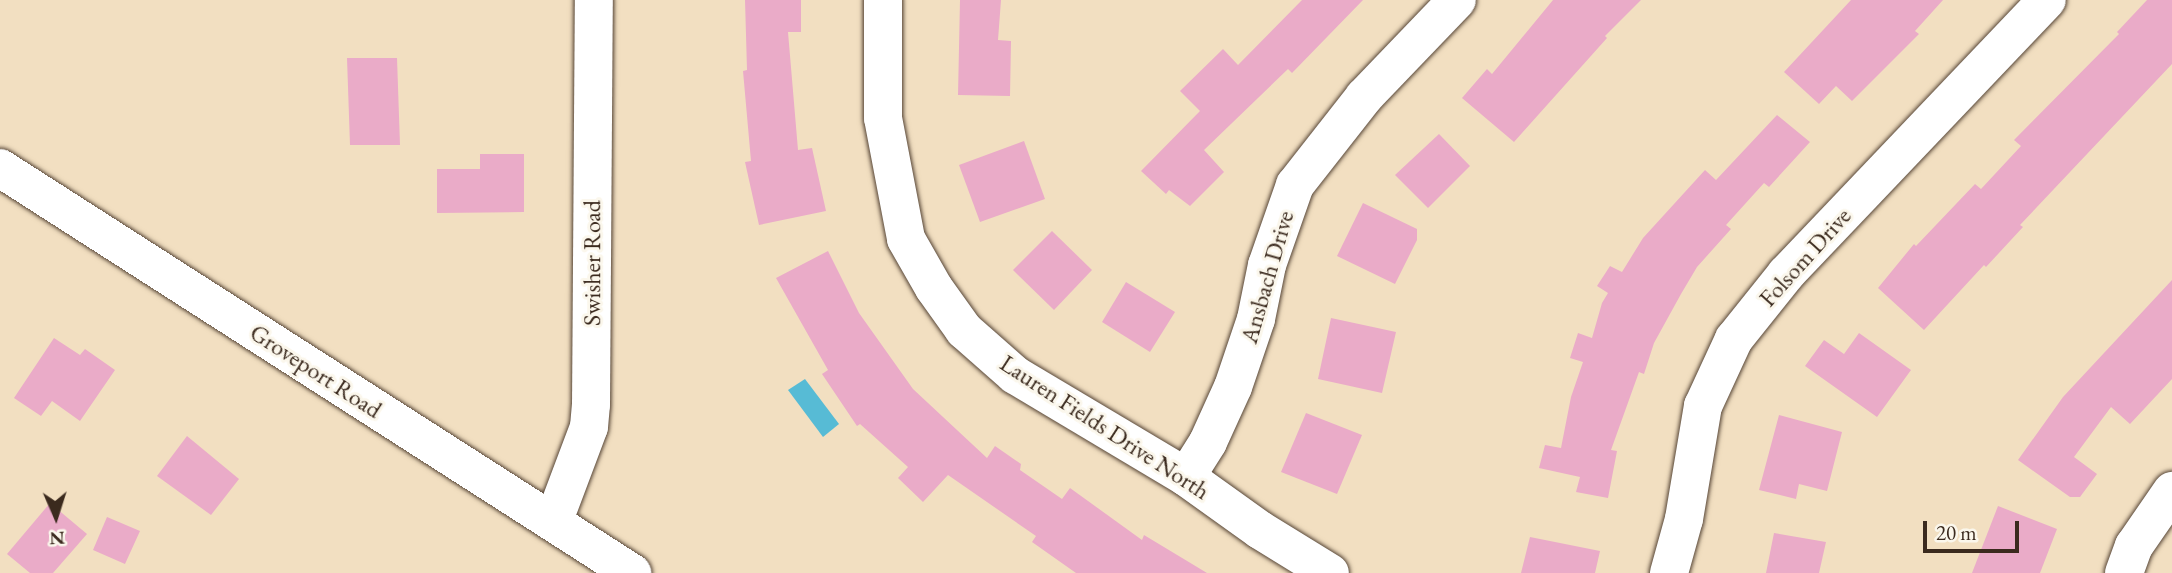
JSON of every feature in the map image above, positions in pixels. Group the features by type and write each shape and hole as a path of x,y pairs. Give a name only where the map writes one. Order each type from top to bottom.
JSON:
{"street":[{"name":"Swisher Road","path":"554,520 589,427 591,405 593,0"},
{"name":"Lauren Fields Drive North","path":"883,0 883,118 906,239 934,288 964,330 1015,375 1186,477 1259,530 1330,573"},
{"name":"Ansbach Drive","path":"1186,477 1208,442 1233,387 1256,318 1266,265 1295,186 1364,97 1457,0"},
{"name":"Folsom Drive","path":"1670,573 1684,519 1703,406 1734,339 1786,274 2047,0"},
{"name":"Groveport Road","path":"0,168 554,520 632,573"},
{"path":"2124,573 2134,547 2172,491"}],"water":[{"path":"805,379 839,424 823,437 788,390"}],"building":[{"path":"745,0 801,0 801,32 788,32 798,150 812,148 826,211 759,225 745,162 751,161 743,71 747,70"},
{"path":"960,0 1001,0 998,40 1011,41 1010,96 958,95"},
{"path":"1302,0 1363,0 1292,73 1288,69 1204,150 1224,172 1190,206 1169,190 1166,194 1141,171 1200,111 1180,91 1223,49 1238,65"},
{"path":"1553,0 1641,0 1605,36 1607,38 1514,142 1462,98 1487,69 1492,74"},
{"path":"1851,0 1943,0 1915,31 1919,34 1852,101 1836,86 1819,104 1784,72"},
{"path":"2147,0 2172,0 2172,64 2020,225 2023,227 1986,267 1984,265 1924,330 1878,288 1914,244 1916,246 1975,184 1981,189 2021,146 2014,140 2119,34 2117,32"},
{"path":"347,58 397,58 400,145 350,145"},
{"path":"1777,115 1810,142 1769,187 1764,183 1726,225 1731,229 1697,267 1681,294 1654,343 1644,374 1639,372 1611,450 1617,451 1608,498 1576,492 1580,477 1539,468 1545,445 1561,448 1571,397 1583,362 1570,358 1578,333 1592,338 1602,303 1608,293 1597,286 1610,266 1622,272 1643,238 1705,170 1716,180"},
{"path":"1439,134 1470,166 1428,208 1395,175"},
{"path":"1024,141 1045,199 980,222 959,165"},
{"path":"480,154 524,154 524,212 437,213 437,169 480,169"},
{"path":"1363,203 1417,229 1417,240 1395,284 1337,256"},
{"path":"1052,231 1092,270 1054,310 1013,270"},
{"path":"828,251 859,313 913,389 987,458 995,446 1021,464 1020,470 1062,499 1070,488 1142,540 1144,535 1207,573 1076,573 1032,542 1036,536 948,475 923,502 898,478 908,467 860,424 857,426 822,374 828,370 776,278"},
{"path":"2172,280 2172,379 2130,424 2111,407 2074,457 2097,474 2080,497 2070,497 2018,460 2063,397"},
{"path":"1126,282 1175,312 1150,352 1102,322"},
{"path":"1331,318 1396,332 1382,393 1318,379"},
{"path":"1859,333 1911,370 1877,417 1805,366 1824,340 1844,354"},
{"path":"54,338 80,355 85,349 115,370 80,421 52,401 41,416 14,398"},
{"path":"1306,413 1362,435 1337,494 1281,472"},
{"path":"1779,415 1842,432 1827,491 1799,484 1796,499 1759,490"},
{"path":"187,436 239,479 211,515 157,476"},
{"path":"50,503 87,534 53,573 30,573 7,554"},
{"path":"1998,506 2057,529 2040,573 1972,573"},
{"path":"107,517 140,531 125,564 93,550"},
{"path":"1774,533 1826,542 1819,573 1766,573"},
{"path":"1530,537 1600,551 1595,573 1521,573"}]}
